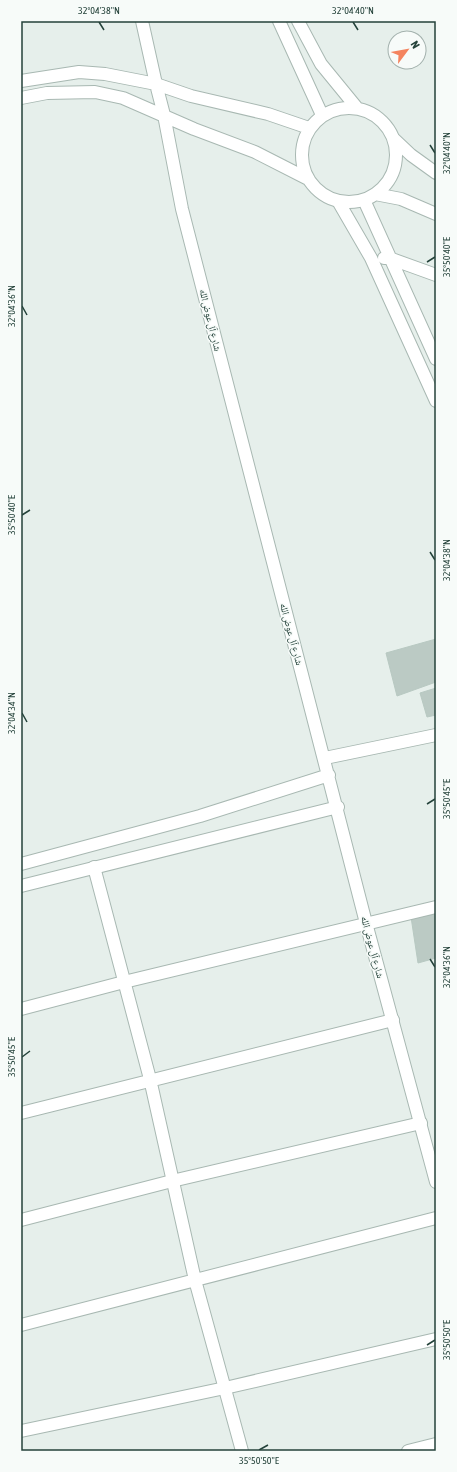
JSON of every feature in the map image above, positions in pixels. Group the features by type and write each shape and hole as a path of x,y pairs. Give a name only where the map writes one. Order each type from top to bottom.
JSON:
{"street":[{"name":"شارع آل عوض الله","path":"142,21 164,115 182,209 338,807 366,923 436,1182"},
{"path":"279,21 322,115"},
{"path":"298,21 320,64 357,108"},
{"path":"21,81 79,72 105,74 156,84 191,96 268,114 309,128"},
{"path":"21,98 47,93 94,92 124,98 194,129 255,152 308,179"},
{"path":"345,107 357,108 375,115 388,128 392,138 396,158 394,169 383,187 375,194 364,200 351,202 338,201 326,197 316,189 308,179 303,167 301,155 303,141 309,128 322,115 345,107"},
{"path":"392,138 411,155 436,173"},
{"path":"375,194 401,199 436,214"},
{"path":"364,200 436,359"},
{"path":"338,201 371,258 436,401"},
{"path":"371,258 389,258 436,275"},
{"path":"325,758 436,735"},
{"path":"21,864 200,816 329,775"},
{"path":"21,886 338,807"},
{"path":"94,867 150,1079 195,1280 242,1451"},
{"path":"21,1009 124,982 436,907"},
{"path":"21,1113 150,1079 393,1020"},
{"path":"21,1220 172,1181 421,1123"},
{"path":"21,1325 436,1218"},
{"path":"21,1431 225,1388 436,1339"},
{"path":"408,1451 436,1444"}],"building":[{"path":"436,639 436,682 397,696 386,653"},
{"path":"436,688 436,715 427,717 420,693"},
{"path":"436,914 436,958 418,963 411,917"}]}
